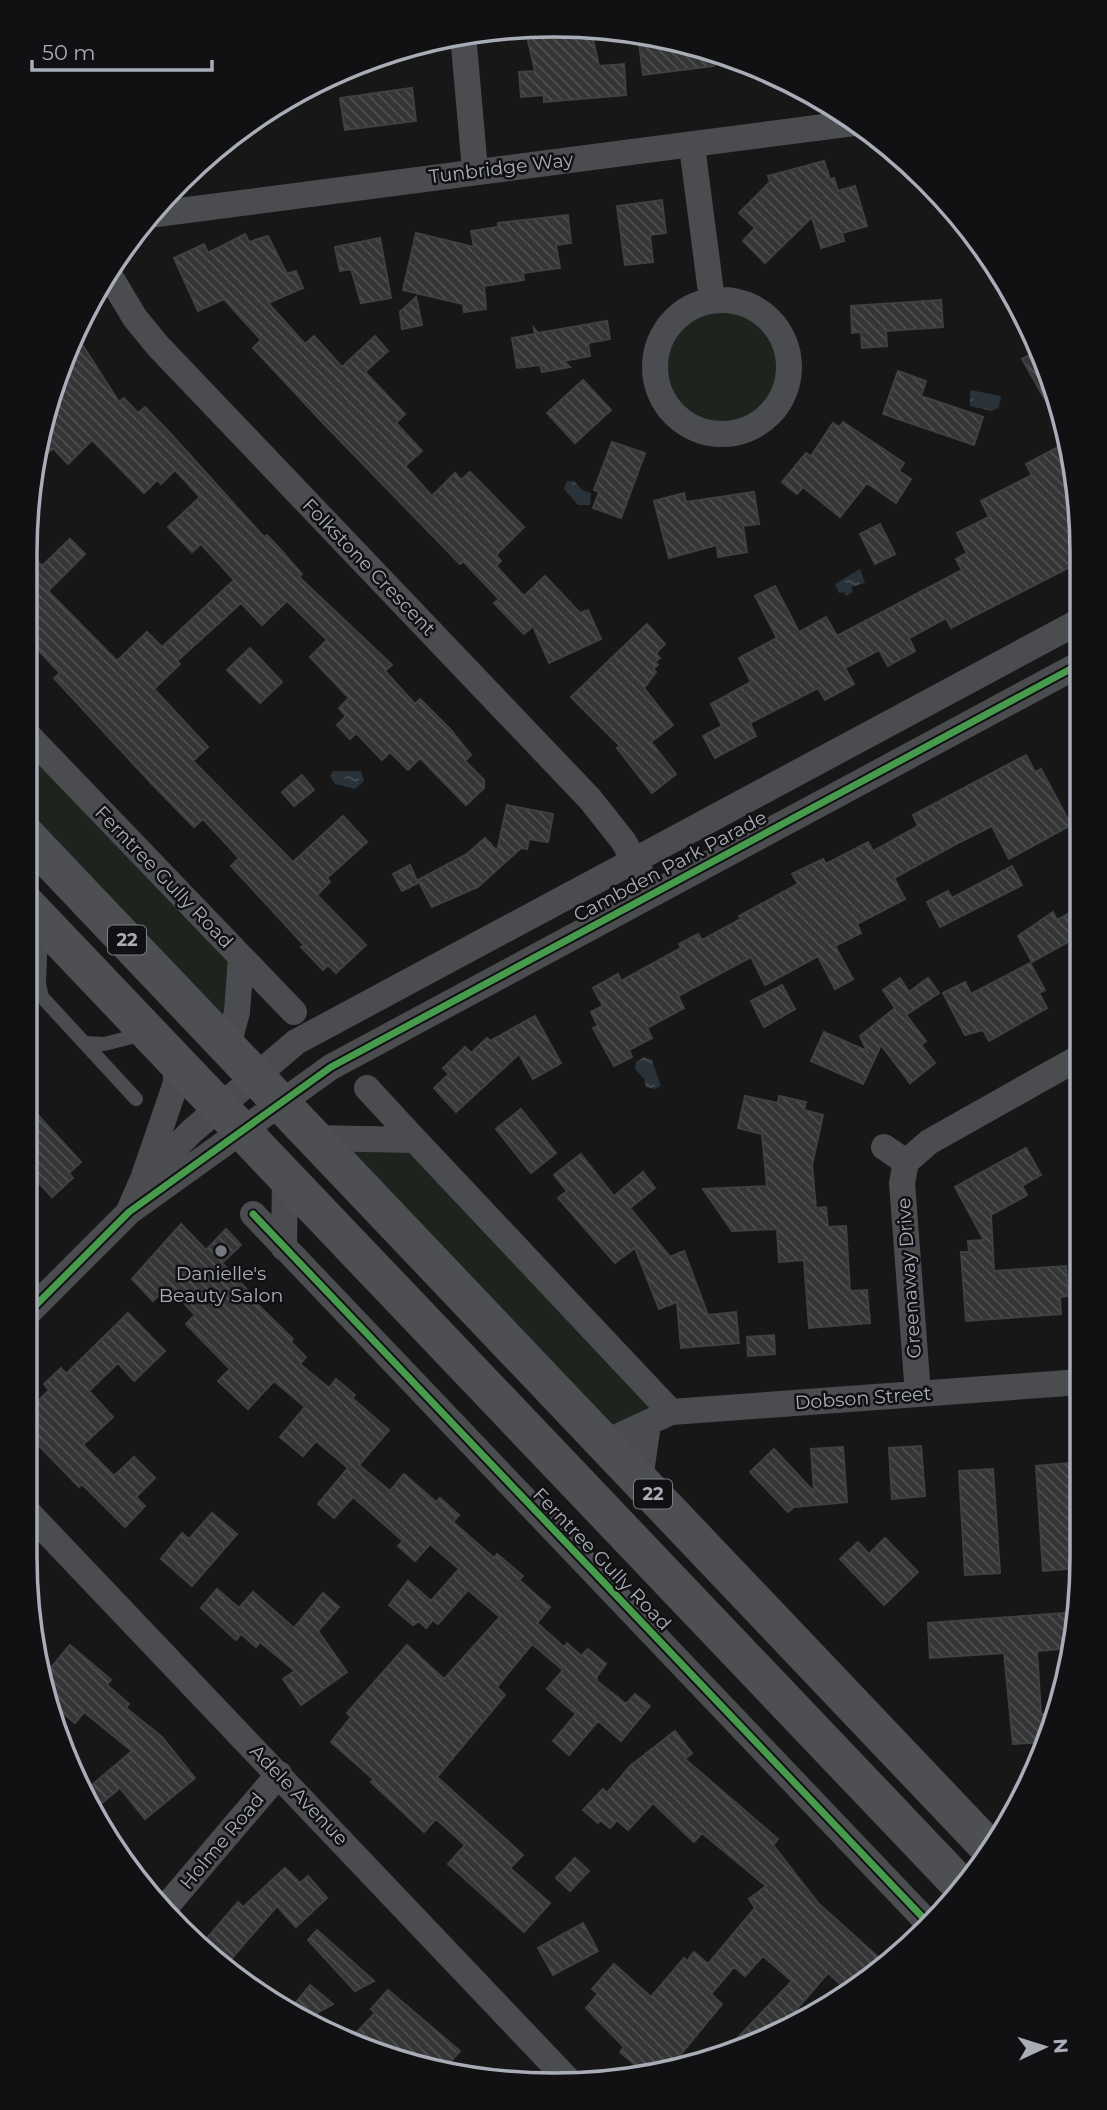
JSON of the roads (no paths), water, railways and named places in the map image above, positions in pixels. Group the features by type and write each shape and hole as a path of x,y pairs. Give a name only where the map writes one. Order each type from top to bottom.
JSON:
{"main road":[{"name":"22","path":"37,847 984,1843"},
{"name":"Ferntree Gully Road","path":"37,916 956,1880"}],"street":[{"path":"464,45 475,170"},
{"name":"Tunbridge Way","path":"165,213 475,170 692,146 842,125"},
{"path":"692,146 712,300"},
{"name":"Folkstone Crescent","path":"114,283 135,318 158,346 590,799 633,859 652,894"},
{"path":"712,300 735,301 757,310 774,325 785,346 789,369 785,392 772,412 754,426 733,434 711,434 683,421 662,398 655,377 656,356 663,335 685,312 712,300"},
{"name":"Cambden Park Parade","path":"230,1121 255,1074 296,1042 1070,626"},
{"name":"Cambden Park Parade","path":"230,1121 281,1102 358,1053 1070,670"},
{"name":"Ferntree Gully Road","path":"37,745 241,958 237,1012 228,1046"},
{"path":"241,958 293,1012"},
{"path":"336,1020 358,1053"},
{"path":"129,1212 176,1083 176,1063"},
{"path":"884,1147 906,1162 929,1142 1070,1063"},
{"path":"367,1088 671,1412"},
{"path":"142,1181 230,1121"},
{"path":"37,1304 129,1212 230,1121"},
{"path":"314,1138 415,1140"},
{"name":"Greenaway Drive","path":"906,1162 902,1184 918,1394"},
{"path":"284,1248 285,1177"},
{"name":"Ferntree Gully Road","path":"253,1214 923,1918"},
{"name":"Dobson Street","path":"604,1443 671,1412 1070,1383"},
{"path":"640,1480 648,1424"},
{"name":"Adele Avenue","path":"37,1523 561,2073"},
{"name":"Holme Road","path":"170,1902 278,1774"}],"lane":[{"name":"Ferntree Gully Road","path":"37,960 42,997 136,1099"},
{"path":"85,1043 104,1044 149,1033"}],"water":[{"path":"970,390 1001,396 999,407 992,411 970,406"},
{"path":"567,481 574,481 582,490 591,493 590,505 578,505 564,489"},
{"path":"860,569 865,583 851,587 853,592 846,596 844,592 839,593 835,584"},
{"path":"333,771 361,771 364,781 355,789 335,784 330,776"},
{"path":"644,1057 652,1060 661,1086 654,1089 646,1087 644,1079 635,1069 636,1062"}],"place":[{"name":"Danielle's Beauty Salon","path":"221,1251"}]}
